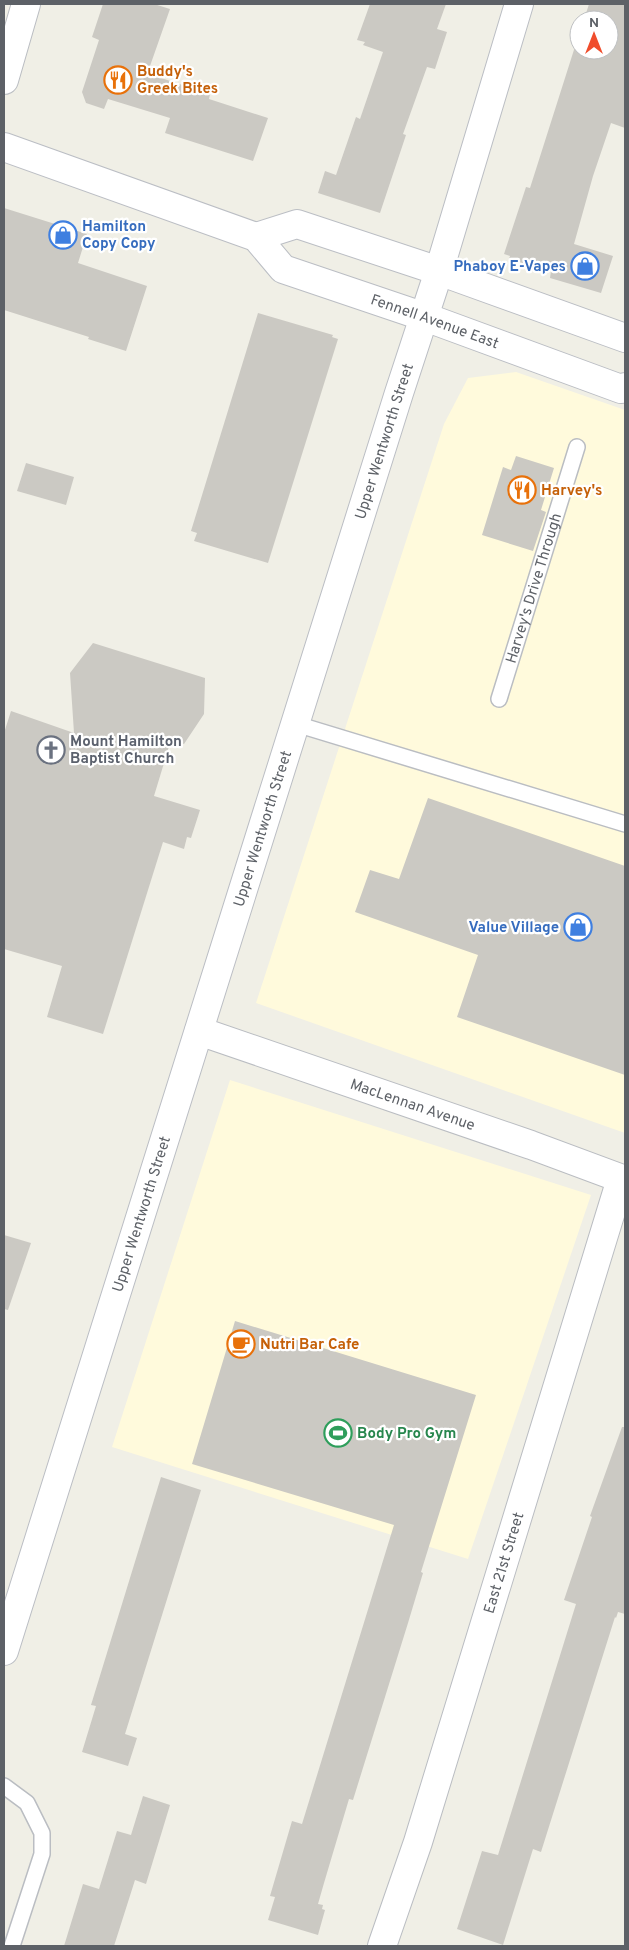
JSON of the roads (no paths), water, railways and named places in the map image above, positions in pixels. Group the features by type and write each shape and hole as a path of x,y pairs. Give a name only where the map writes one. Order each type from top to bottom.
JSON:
{"main road":[{"path":"4,80 26,4"},
{"name":"Upper Wentworth Street","path":"4,1652 425,317 519,4"},
{"path":"4,147 256,237 298,224 439,271 625,338"},
{"name":"Fennell Avenue East","path":"256,237 283,269 425,317 621,389 625,387"},
{"name":"MacLennan Avenue","path":"199,1031 623,1179"},
{"name":"East 21st Street","path":"382,1946 423,1823 623,1179"}],"lane":[{"name":"Harvey's Drive Through","path":"499,699 577,447"},
{"path":"296,724 625,824"},
{"path":"4,1786 28,1803 42,1833 42,1854 12,1946"}],"place":[{"name":"Buddy's Greek Bites","path":"118,80"},
{"name":"Hamilton Copy Copy","path":"63,235"},
{"name":"Phaboy E-Vapes","path":"585,266"},
{"name":"Harvey's","path":"522,490"},
{"name":"Mount Hamilton Baptist Church","path":"51,750"},
{"name":"Value Village","path":"578,927"},
{"name":"Nutri Bar Cafe","path":"241,1344"},
{"name":"Body Pro Gym","path":"338,1433"}]}
